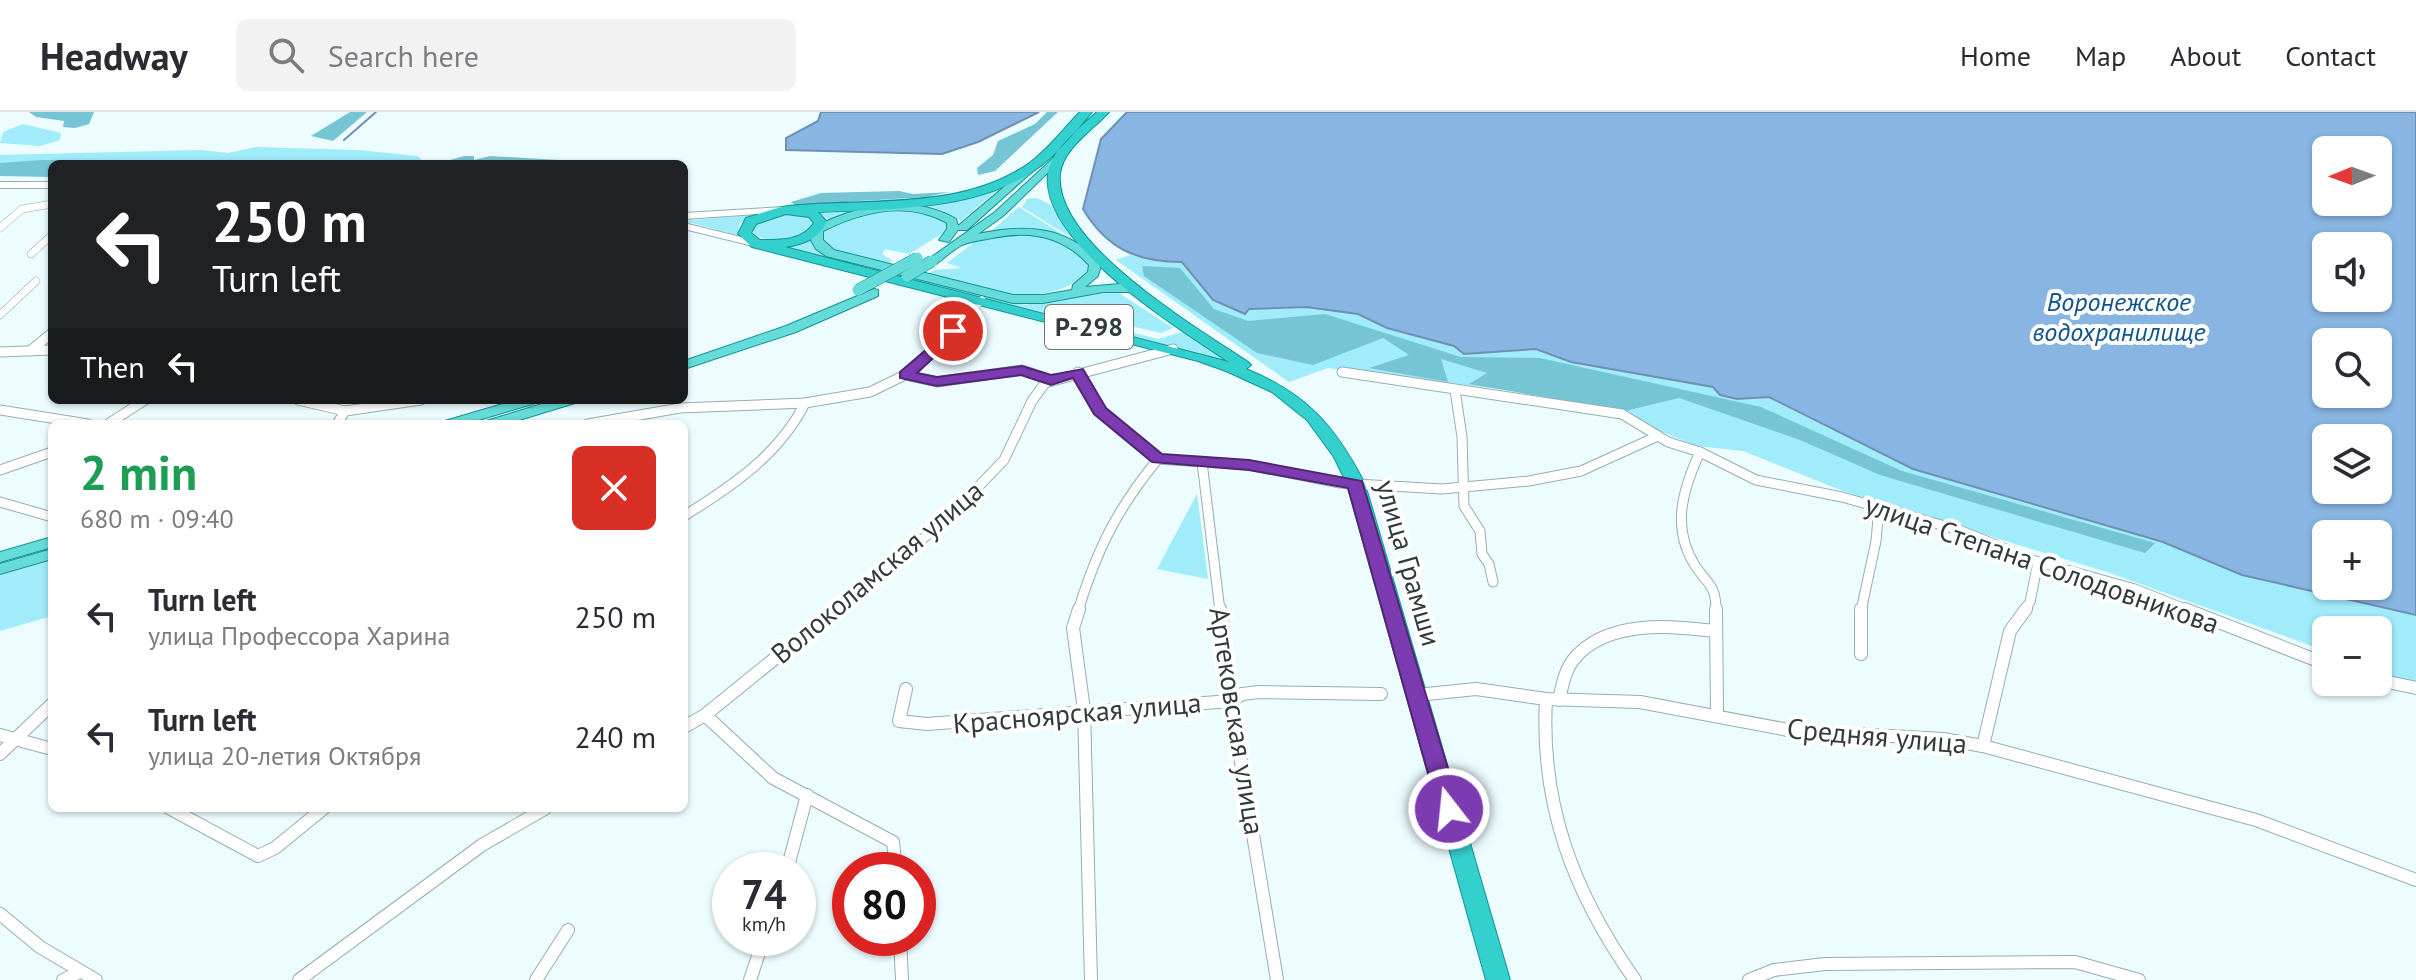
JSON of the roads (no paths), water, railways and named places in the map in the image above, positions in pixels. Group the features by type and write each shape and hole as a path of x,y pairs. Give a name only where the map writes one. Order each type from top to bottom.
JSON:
{"highway":[{"path":"785,210 813,214 821,222 818,229 791,243 757,244 744,234 747,225 758,217 785,210 954,196 1001,183 1030,168 1086,112"},
{"path":"1061,154 1103,112"},
{"name":"Р-298","path":"1061,154 1052,186 1064,217 1077,235 1135,289 1262,378"},
{"name":"улица Грамши","path":"757,244 1174,349 1262,378 1321,423 1342,454 1356,484 1498,980"},
{"path":"1047,316 1073,314 1163,336 1178,330 1179,320"}],"main road":[{"path":"688,364 791,329 874,293 932,261 999,214 1061,154"},
{"path":"688,354 782,322 858,290 917,258 984,212 1030,168"},
{"path":"0,185 48,185"},
{"path":"945,240 953,229 952,221 933,210 917,208 850,215 818,229 817,242 830,253 1013,299 1039,299 1105,285 1135,289"},
{"path":"688,216 785,210"},
{"path":"688,227 757,244"},
{"path":"961,242 1018,231 1068,239 1095,265 1091,277 1073,291"},
{"path":"464,420 518,404"},
{"path":"504,420 557,404"},
{"path":"0,557 48,543"},
{"path":"0,569 48,555"}],"street":[{"path":"0,228 22,209 48,205"},
{"path":"31,254 48,239"},
{"path":"0,315 36,281"},
{"path":"611,420 680,408 805,403 870,392 905,375 934,352 982,300"},
{"path":"30,351 48,336"},
{"path":"905,375 937,382 1022,370 1051,380 1174,349"},
{"path":"0,352 48,350"},
{"path":"1078,372 1100,411 1158,459 1249,465 1356,484 1463,488 1581,471 1658,436"},
{"name":"улица Степана Солодовникова","path":"1342,372 1622,414 1658,436 1700,452 1756,480 1959,530 2038,562 2135,589 2312,659"},
{"name":"Волоколамская улица","path":"688,725 705,715 947,519 1004,460 1032,401 1051,380"},
{"path":"1455,390 1462,437 1464,506 1480,531 1482,554 1489,564 1493,582"},
{"path":"688,513 761,460 790,431 805,403"},
{"path":"114,420 139,404"},
{"path":"315,404 345,411 376,404"},
{"path":"0,410 63,420"},
{"path":"339,420 345,411"},
{"path":"1700,452 1683,486 1677,514 1687,551 1698,573 1716,590 1717,715"},
{"path":"0,470 48,453"},
{"path":"1091,980 1084,710 1073,628 1096,553 1124,501 1158,459"},
{"name":"Артековская улица","path":"1202,462 1231,701 1277,980"},
{"path":"0,502 48,516"},
{"path":"1861,654 1860,613 1876,541 1879,508"},
{"path":"1983,746 2010,631 2030,602 2038,562"},
{"path":"1635,980 1594,910 1552,805 1544,756 1553,699 1576,656 1593,644 1644,627 1716,631"},
{"path":"2392,683 2416,688"},
{"name":"Красноярская улица","path":"906,689 899,721 958,723 1084,710 1231,701 1242,694 1259,692 1381,694"},
{"name":"Средняя улица","path":"1417,695 1476,689 1553,699 1640,702 1788,730 1943,739 1983,746 2256,820 2416,880"},
{"path":"0,754 48,708"},
{"path":"705,715 773,778 893,842 894,852"},
{"path":"0,735 48,748"},
{"path":"793,852 807,795"},
{"path":"176,812 258,856 275,848 319,812"},
{"path":"299,980 482,845 539,812"},
{"path":"0,914 40,947 96,980"},
{"path":"536,980 568,930"},
{"path":"750,980 758,956"},
{"path":"901,956 902,980"},
{"path":"1749,980 1774,970 1825,964 2075,962 2139,980"},
{"path":"63,980 80,972"}],"water":[{"path":"821,112 1039,112 978,142 942,154 786,150 786,138 818,121"},
{"name":"Воронежское водохранилище","path":"1127,112 2416,112 2416,615 2351,600 2392,600 2392,520 2312,520 2312,591 2242,575 2163,542 1913,469 1769,397 1737,399 1720,395 1713,387 1571,362 1536,349 1464,354 1454,346 1387,328 1358,314 1306,307 1249,309 1245,314 1213,300 1182,262 1137,256 1113,243 1092,223 1083,209 1101,139"}],"waterway":[{"path":"344,140 376,112"}]}
